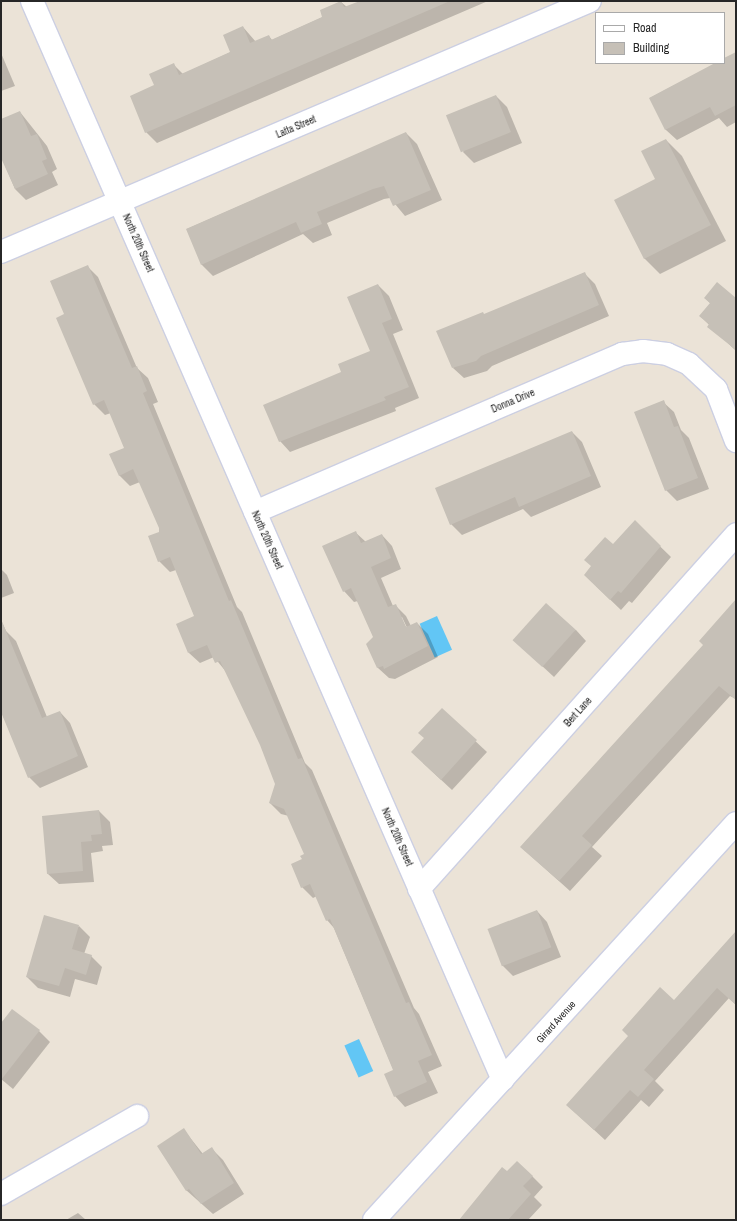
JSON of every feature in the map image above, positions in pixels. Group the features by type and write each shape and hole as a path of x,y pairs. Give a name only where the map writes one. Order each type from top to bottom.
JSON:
{"street":[{"name":"North 20th Street","path":"32,1 503,1080"},
{"name":"Latta Street","path":"1,252 590,1"},
{"name":"Donna Drive","path":"255,512 622,354 644,351 667,354 689,364 716,389 736,441"},
{"name":"Bert Lane","path":"420,889 736,534"},
{"name":"Girard Avenue","path":"374,1220 736,823"},
{"path":"1,1194 137,1116"}],"water":[{"path":"437,616 452,650 435,658 420,624"},
{"path":"359,1039 373,1071 359,1077 344,1046"}],"building":[{"path":"341,1 344,7 360,1 450,1 145,133 130,96 154,85 149,74 174,63 179,75 230,52 223,35 243,26 250,43 269,35 271,40 322,17 320,10"},
{"path":"736,52 736,105 715,116 710,107 665,130 649,98 713,64 725,64 725,58"},
{"path":"496,95 511,132 461,152 446,115"},
{"path":"20,111 31,136 37,134 47,159 42,161 48,174 15,189 1,158 1,119"},
{"path":"406,132 431,190 393,206 384,186 373,189 317,212 322,224 301,233 296,222 201,265 186,229"},
{"path":"666,139 711,225 644,259 614,200 655,179 641,151"},
{"path":"88,265 132,368 137,366 147,391 143,393 229,601 231,600 298,759 302,758 406,1003 409,1002 432,1055 418,1061 427,1082 394,1097 384,1074 393,1070 330,919 326,921 310,884 301,888 291,864 302,859 300,856 304,854 284,809 269,803 275,784 260,745 220,661 215,663 207,645 188,653 176,624 194,616 170,557 158,562 148,536 159,532 159,528 133,469 119,476 109,454 124,448 104,400 93,405 56,318 64,314 50,281"},
{"path":"585,272 599,305 481,356 476,361 452,368 436,331 483,312 484,314"},
{"path":"717,282 736,298 736,350 707,327 709,324 699,316 710,303 704,298"},
{"path":"378,284 392,319 382,323 409,387 384,397 386,400 279,442 263,405 341,372 338,364 370,351 347,297"},
{"path":"664,400 674,427 678,426 698,478 665,491 634,412"},
{"path":"572,431 591,476 519,507 515,497 450,525 435,488"},
{"path":"635,520 661,546 621,593 618,591 610,600 584,575 591,566 584,560 605,537 613,544"},
{"path":"356,531 361,543 382,534 391,558 371,567 388,607 396,604 406,627 417,622 428,646 384,669 383,666 377,668 366,644 373,637 351,588 343,592 322,546"},
{"path":"736,599 736,700 719,686 582,836 592,845 559,881 520,847 703,645 699,641"},
{"path":"546,603 576,630 542,667 513,640"},
{"path":"1,619 42,718 60,711 78,756 28,778 1,712"},
{"path":"442,708 477,740 441,780 411,752 424,738 418,733"},
{"path":"99,810 102,834 91,835 92,841 81,842 83,871 47,874 42,816"},
{"path":"537,910 551,947 502,966 488,929"},
{"path":"44,915 79,925 72,949 92,955 86,975 65,968 59,986 26,977"},
{"path":"736,931 736,1005 717,988 644,1070 654,1079 638,1097 630,1090 594,1130 566,1105 628,1036 622,1030 660,987 674,1000"},
{"path":"12,1009 40,1030 1,1080 1,1023"},
{"path":"184,1128 201,1154 212,1147 234,1183 201,1204 189,1189 186,1191 157,1146"},
{"path":"517,1161 533,1176 523,1186 531,1194 508,1220 459,1220 502,1167 507,1171"}]}
